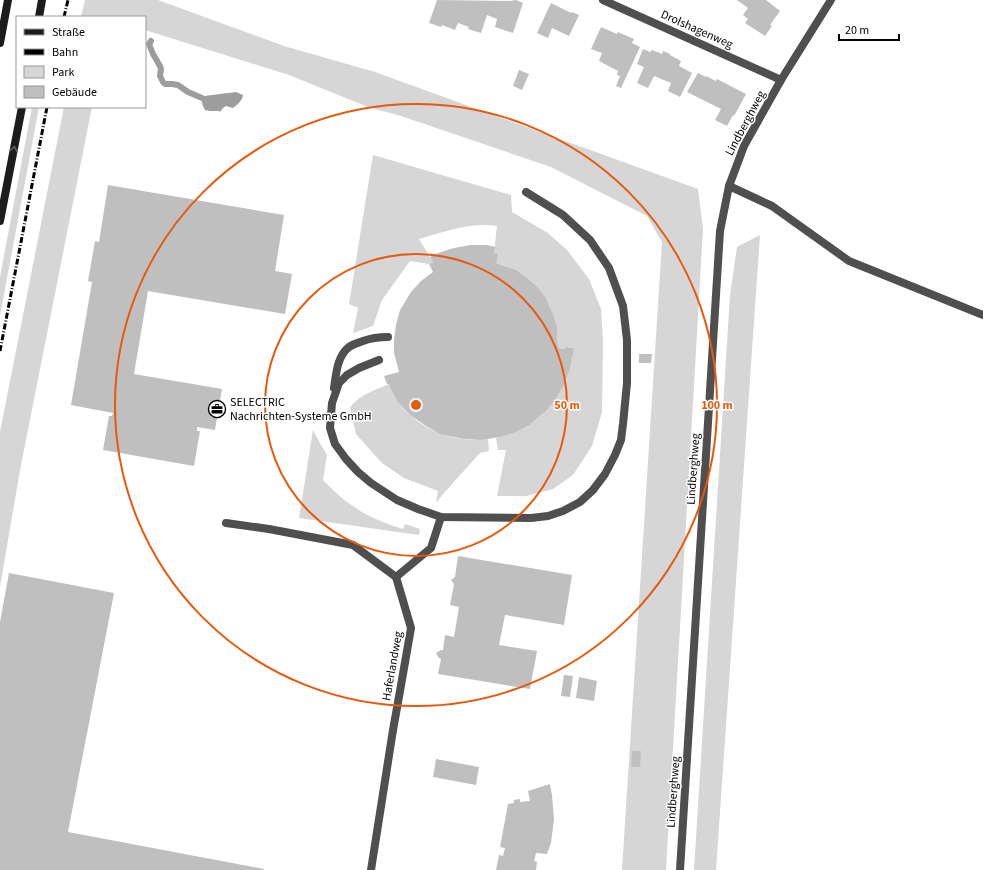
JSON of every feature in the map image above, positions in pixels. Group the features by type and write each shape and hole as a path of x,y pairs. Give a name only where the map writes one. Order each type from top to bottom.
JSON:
{"main road":[{"path":"0,43 8,0"},
{"path":"39,16 42,0"},
{"path":"0,220 22,108"}],"street":[{"name":"Drolshagenweg","path":"603,0 781,80"},
{"name":"Lindberghweg","path":"680,870 720,231 729,186 744,146 781,80 831,0"},
{"path":"729,186 772,206 849,261 983,315"},
{"path":"388,337 371,338 350,346 344,351 336,374 332,403 330,428 335,444 346,460 371,484 397,500 441,517 531,518 548,516 563,511 580,502 593,490 606,474 621,440 627,383 627,340 623,306 609,268 590,240 563,215 526,192"},
{"path":"332,403 339,383 347,375 359,368 379,360"},
{"path":"226,523 269,529 353,545 396,577 431,548 441,517"},
{"name":"Haferlandweg","path":"371,870 411,628 396,577"}],"green space":[{"path":"85,0 158,0 284,46 375,72 698,189 703,229 666,870 622,870 662,242 647,216 551,167 401,116 368,107 289,75 146,30 146,16 81,16"},
{"path":"32,108 39,108 0,316 0,277"},
{"path":"64,108 92,108 20,470 0,587 0,432"},
{"path":"373,155 511,195 512,212 548,233 567,250 589,279 601,309 603,342 602,412 592,446 573,475 553,489 526,496 497,496 506,450 498,450 496,438 524,427 536,420 546,411 555,400 568,375 574,348 558,348 554,319 549,306 542,294 533,284 510,268 496,263 494,253 497,226 478,225 419,239 433,262 429,264 410,261 382,300 373,326 353,333 358,308 349,304"},
{"path":"760,235 716,870 694,870 730,295 737,247"},
{"path":"389,384 389,388 404,409 418,422 427,427 446,436 467,440 488,439 489,451 480,453 436,503 438,491 404,478 382,463 356,434 350,408 362,396"},
{"path":"313,430 327,455 323,480 332,489 342,498 369,516 403,529 405,524 420,529 419,535 299,518"}],"shaded area":[{"path":"236,92 243,95 241,101 233,108 226,106 220,112 205,110 203,106 201,99 204,96"}],"building":[{"path":"437,0 516,0 523,3 513,33 495,27 497,19 487,15 481,33 468,29 469,27 458,23 455,30 442,25 441,27 429,23"},
{"path":"737,0 766,0 780,11 770,25 772,26 765,36 745,23 748,19 743,15 748,8"},
{"path":"551,3 571,13 572,12 579,15 569,36 552,28 548,38 537,33"},
{"path":"601,27 634,39 632,43 640,47 621,88 616,86 620,76 617,75 618,71 599,61 602,53 591,49"},
{"path":"643,49 650,52 652,50 662,54 663,51 670,54 681,61 679,66 692,73 680,97 668,91 671,83 654,76 648,88 637,83 644,67 637,64"},
{"path":"519,70 529,74 522,90 513,86"},
{"path":"698,73 716,81 717,79 746,94 727,126 715,120 721,109 687,92"},
{"path":"108,185 284,215 275,271 292,274 285,314 148,291 134,374 222,389 215,430 197,427 197,431 200,431 194,466 103,450 109,416 112,416 113,413 71,405 92,282 88,281 95,241 99,242"},
{"path":"470,245 487,245 495,247 494,253 498,254 496,263 516,270 537,287 545,297 553,314 557,327 558,348 574,348 570,369 564,385 556,399 546,411 529,425 516,432 500,437 481,440 464,439 440,434 426,426 410,415 398,402 384,376 399,372 394,353 394,340 400,310 411,292 421,281 433,272 429,264 433,262 430,257 454,248"},
{"path":"639,354 652,354 651,363 639,363"},
{"path":"458,556 572,575 564,625 505,615 499,645 537,651 530,689 438,674 441,659 436,653 443,650 445,635 454,637 459,607 450,605 454,584 451,580 455,577"},
{"path":"9,573 114,593 68,832 264,870 0,870 0,622"},
{"path":"564,675 573,676 570,697 561,696"},
{"path":"579,677 597,681 594,701 576,698"},
{"path":"632,751 641,751 640,767 631,767"},
{"path":"436,759 479,767 476,785 433,777"},
{"path":"550,784 554,819 551,843 547,854 536,853 534,861 537,862 536,870 496,870 499,855 503,856 505,848 500,847 508,804 514,803 514,800 520,799 520,802 530,801 528,791"}],"waterway":[{"path":"151,41 149,44 160,66 160,76 163,82 165,84 178,85 188,92 202,98"}],"railway":[{"path":"64,16 68,0"},
{"path":"0,351 47,108"}],"place":[{"name":"SELECTRIC Nachrichten-Systeme GmbH","path":"217,409"}]}
